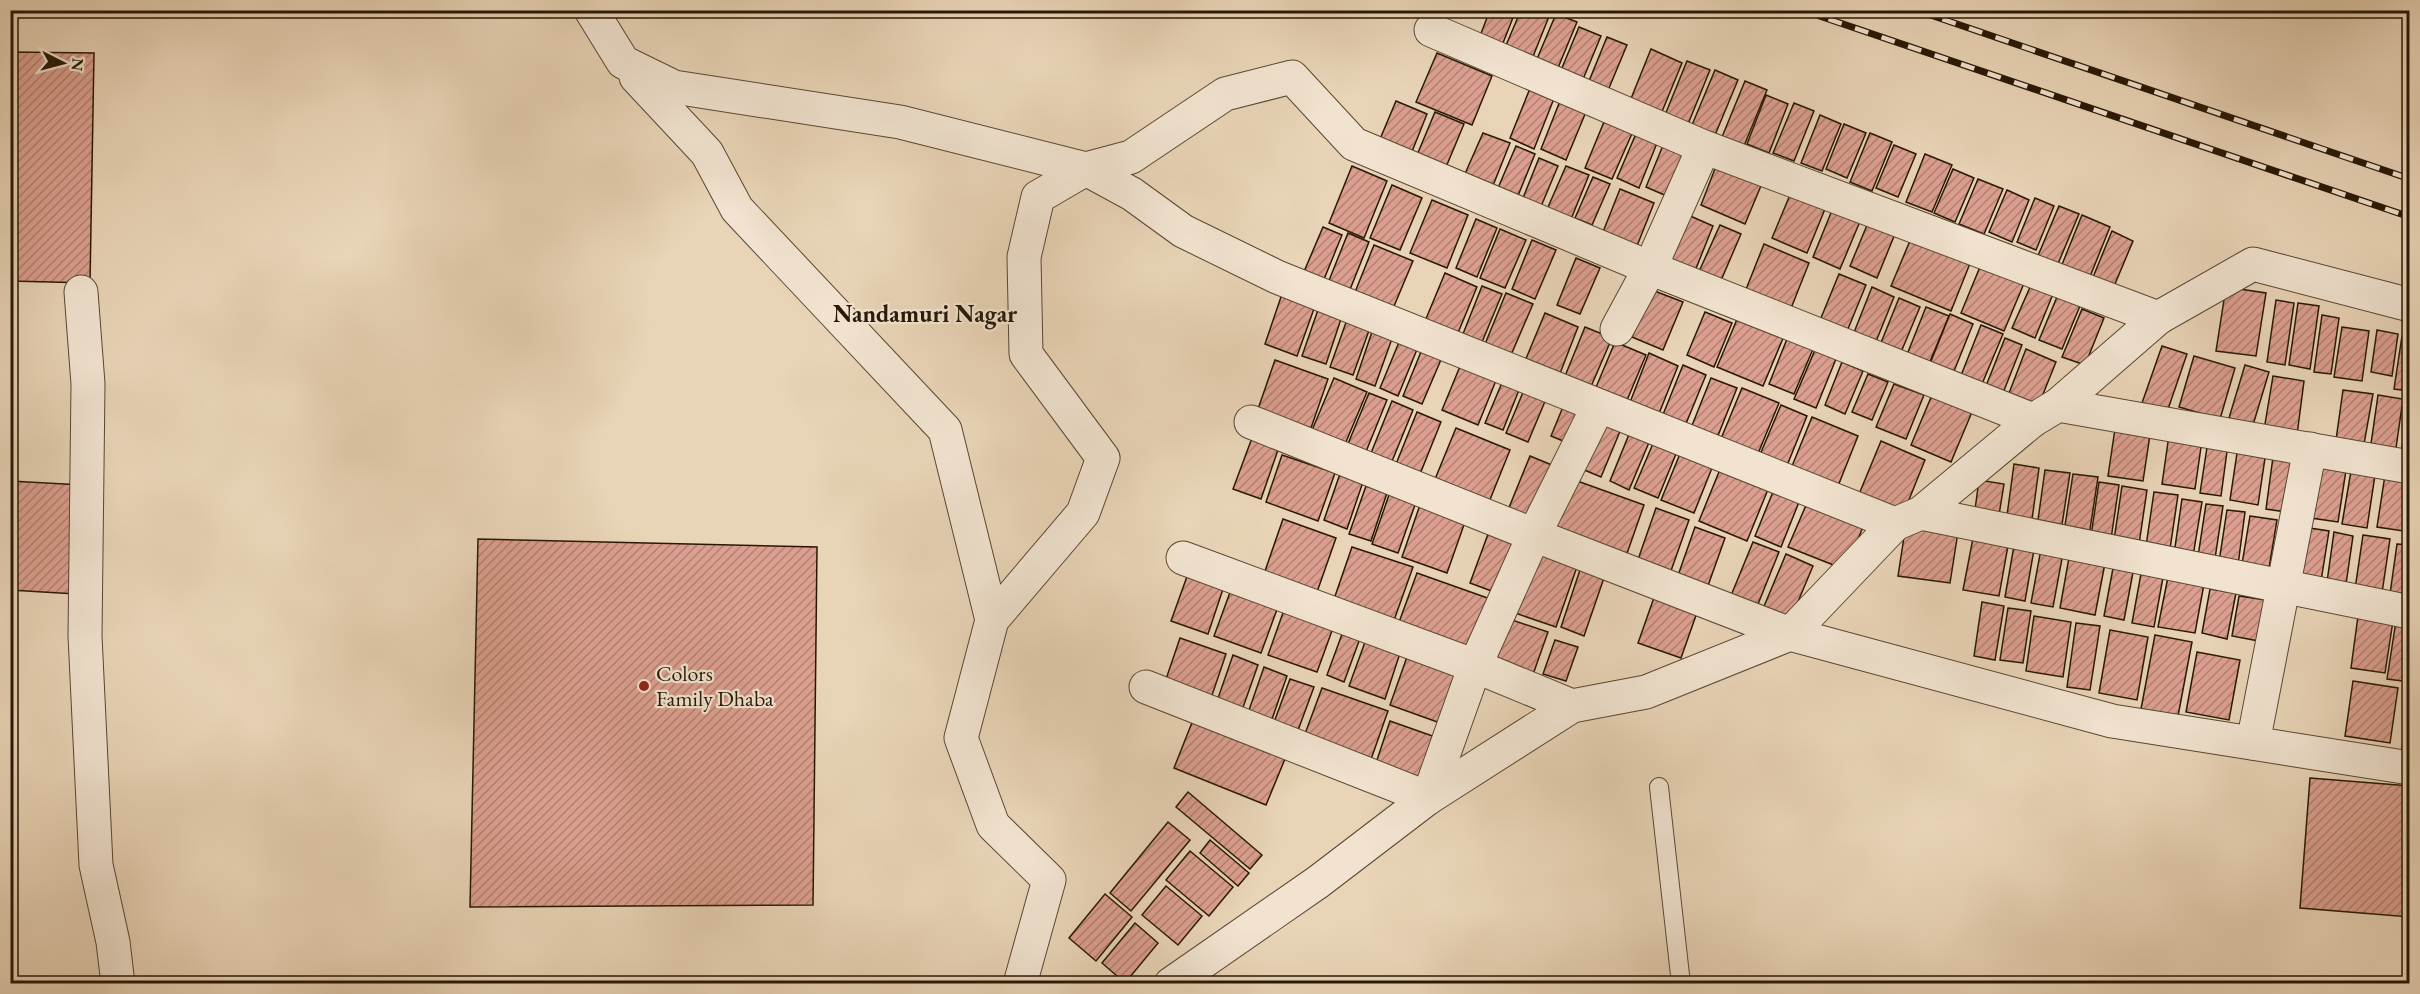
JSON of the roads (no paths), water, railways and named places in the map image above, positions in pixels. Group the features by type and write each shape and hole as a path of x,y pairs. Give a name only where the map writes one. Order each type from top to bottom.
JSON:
{"street":[{"path":"591,10 623,62 707,153 737,209 945,430 992,620"},
{"path":"1431,30 1704,147 2158,318"},
{"path":"623,62 674,87 900,122 1086,169 1132,194 1183,231 1277,277 1598,407 1908,518 2283,586 2409,612"},
{"path":"1020,984 1049,880 993,825 961,738 992,620 1083,513 1103,458 1026,354 1024,257 1038,197 1086,169 1131,157 1225,94 1292,77 1354,144 1650,268 2045,412 2310,449 2409,467"},
{"path":"1617,329 1650,268 1704,147"},
{"path":"1171,984 1318,882 1428,798 1572,706 1646,692 1790,634 1908,518 2045,412 2158,318 2253,264 2409,305"},
{"path":"81,291 88,384 85,636 96,865 113,942 118,984"},
{"path":"1428,798 1475,666 1534,535 1598,407"},
{"path":"1251,422 1790,634 2112,722 2409,768"},
{"path":"2253,743 2310,449"},
{"path":"1184,558 1475,666 1572,706"},
{"path":"1146,687 1428,798"}],"lane":[{"path":"1659,787 1681,984"}],"railway":[{"path":"1802,10 2410,217"},
{"path":"1916,10 2410,179"}],"place":[{"name":"Colors Family Dhaba","path":"644,686"}],"district":[{"name":"Nandamuri Nagar","path":"925,314"}]}
